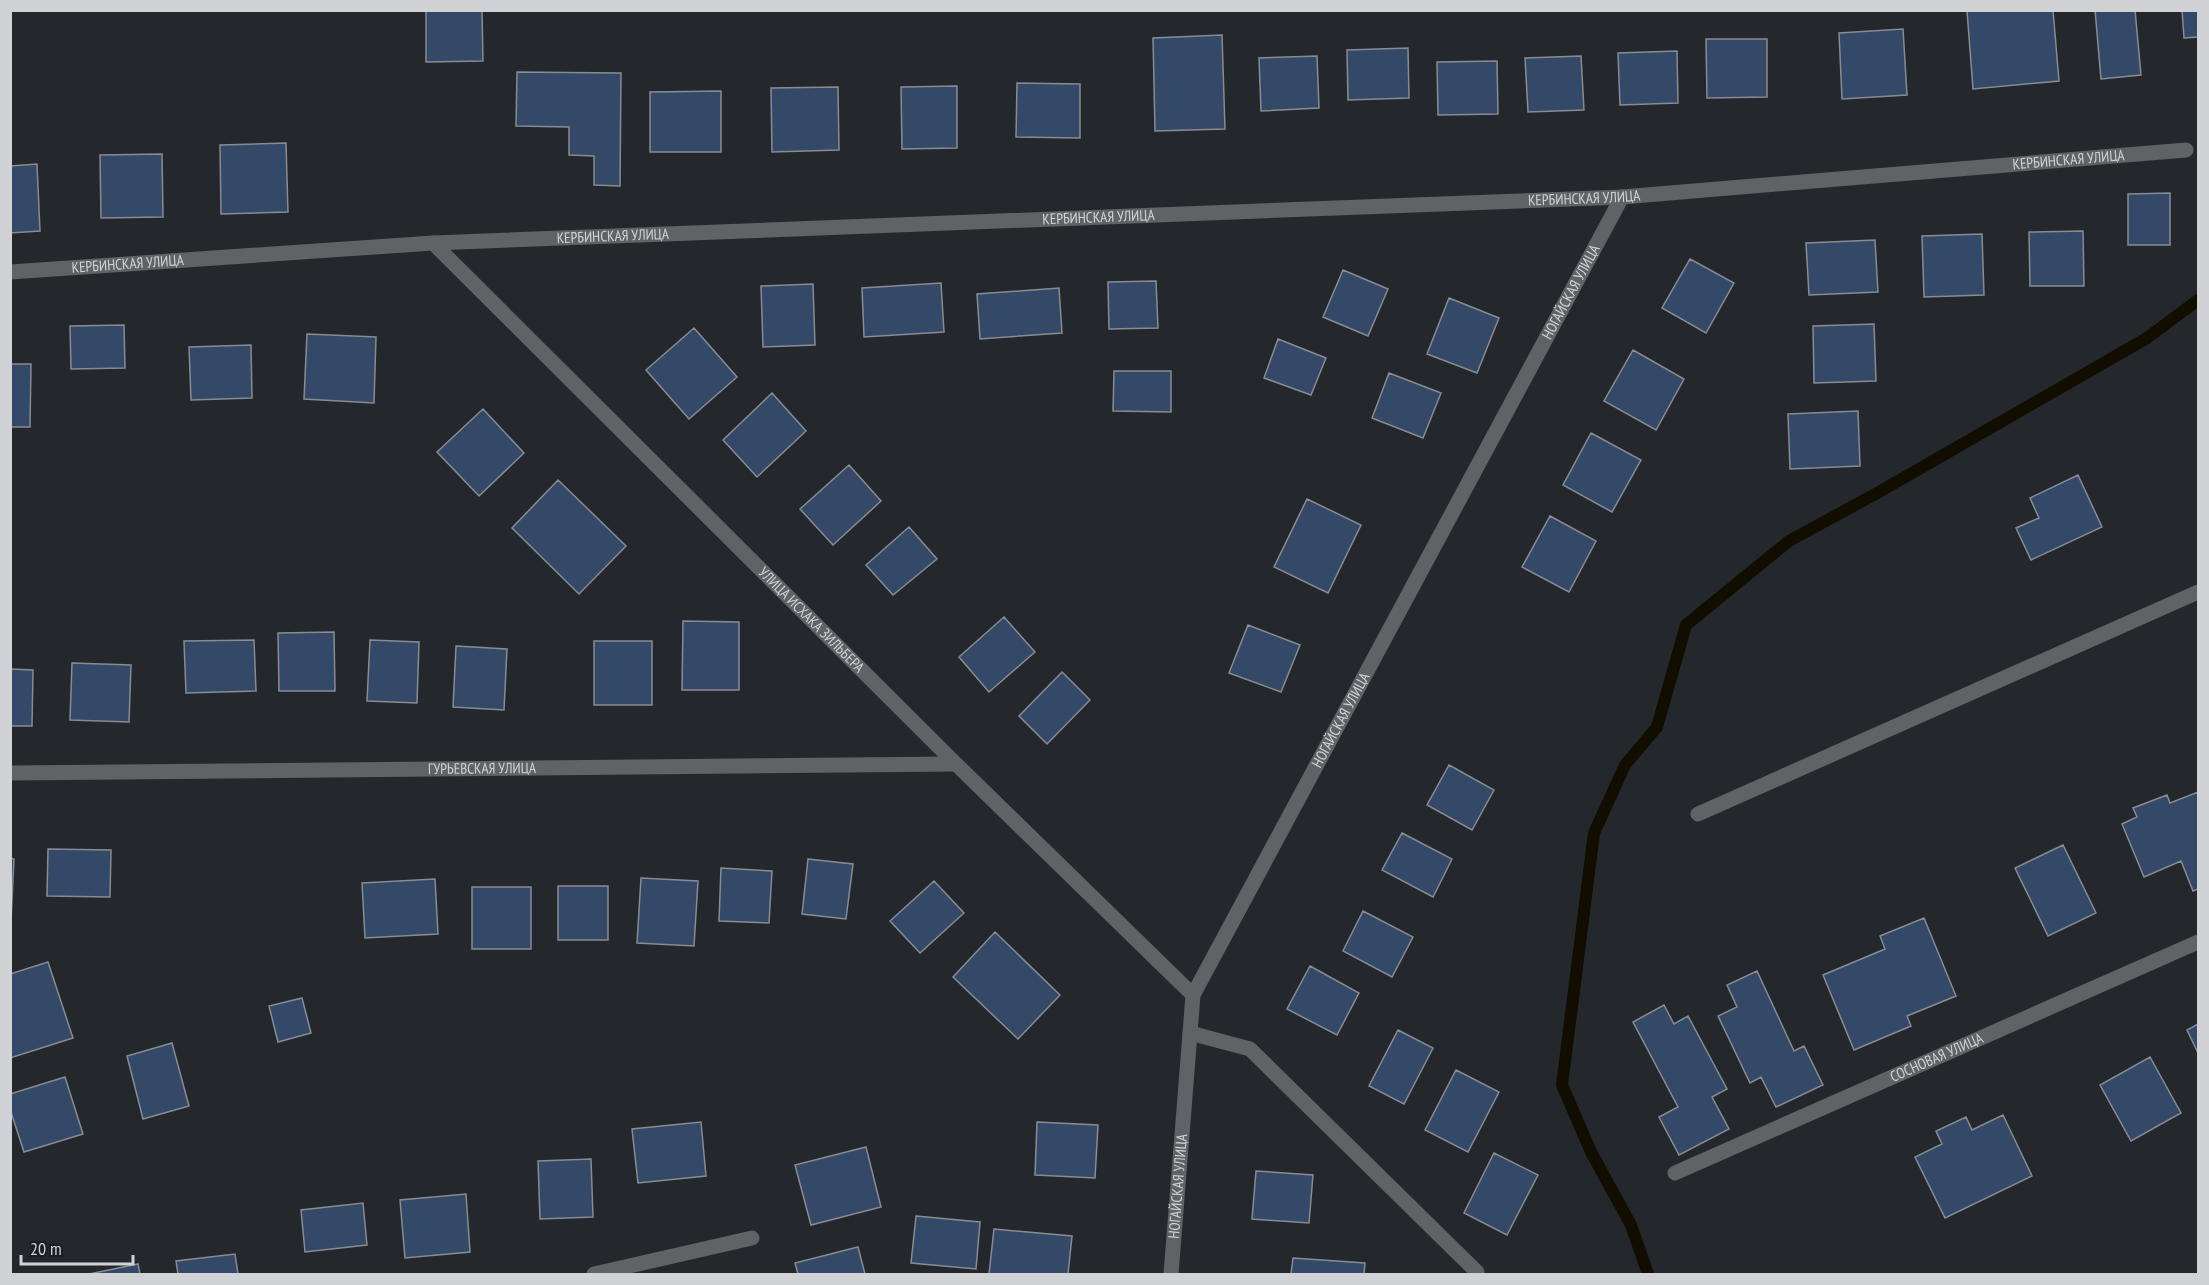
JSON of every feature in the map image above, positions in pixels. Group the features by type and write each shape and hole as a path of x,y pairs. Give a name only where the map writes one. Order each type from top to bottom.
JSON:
{"street":[{"name":"КЕРБИНСКАЯ УЛИЦА","path":"10,272 433,243 1622,197 2186,150"},
{"name":"НОГАЙСКАЯ УЛИЦА","path":"1171,1275 1193,994 1622,197"},
{"name":"УЛИЦА ИСХАКА ЗИЛЬБЕРА","path":"433,243 956,764 1193,994"},
{"path":"1698,814 2199,592"},
{"name":"ГУРЬЕВСКАЯ УЛИЦА","path":"10,773 956,764"},
{"name":"СОСНОВАЯ УЛИЦА","path":"1675,1173 2199,942"},
{"path":"1190,1033 1250,1049 1477,1272"},
{"path":"594,1275 752,1238"}],"building":[{"path":"426,10 482,10 483,61 426,62"},
{"path":"2053,10 2059,81 1973,89 1967,11"},
{"path":"2095,10 2135,10 2141,75 2101,79"},
{"path":"2182,10 2198,10 2198,37 2184,38"},
{"path":"1903,29 1907,95 1842,99 1839,33"},
{"path":"1222,35 1225,129 1155,131 1153,38"},
{"path":"1706,39 1767,39 1767,97 1707,98"},
{"path":"1408,48 1409,98 1348,100 1347,50"},
{"path":"1677,51 1678,103 1620,105 1618,53"},
{"path":"1317,56 1319,108 1261,111 1259,58"},
{"path":"1581,56 1584,110 1528,112 1525,58"},
{"path":"1497,61 1498,114 1438,115 1437,62"},
{"path":"517,72 621,73 620,186 594,185 594,156 569,155 569,127 516,126"},
{"path":"1017,83 1080,84 1080,138 1016,137"},
{"path":"957,86 957,148 902,149 901,87"},
{"path":"838,87 839,150 772,152 771,88"},
{"path":"721,91 721,152 650,152 650,92"},
{"path":"286,143 288,212 221,214 220,145"},
{"path":"162,154 163,217 101,218 100,155"},
{"path":"37,164 40,231 10,233 10,166"},
{"path":"2170,193 2170,245 2128,245 2128,194"},
{"path":"2083,231 2084,286 2030,286 2029,232"},
{"path":"1982,234 1984,295 1924,297 1922,236"},
{"path":"1875,240 1878,292 1809,295 1806,243"},
{"path":"1690,259 1734,283 1706,333 1662,308"},
{"path":"1343,270 1388,289 1368,336 1323,317"},
{"path":"1156,281 1158,328 1109,329 1108,282"},
{"path":"941,283 944,332 864,337 862,288"},
{"path":"813,284 815,345 763,347 761,286"},
{"path":"1059,288 1062,333 980,339 977,294"},
{"path":"1449,298 1499,318 1477,373 1427,354"},
{"path":"1874,324 1876,381 1814,383 1813,326"},
{"path":"124,325 125,368 71,369 70,326"},
{"path":"694,328 737,377 689,419 646,370"},
{"path":"307,334 376,337 374,403 304,399"},
{"path":"1278,339 1326,358 1311,395 1264,378"},
{"path":"251,345 252,398 191,400 189,347"},
{"path":"1633,350 1684,379 1656,430 1604,401"},
{"path":"10,364 31,364 30,427 10,427"},
{"path":"1114,371 1171,371 1171,412 1113,411"},
{"path":"1389,373 1441,393 1423,438 1372,418"},
{"path":"772,393 806,431 757,477 723,440"},
{"path":"483,409 524,453 479,496 437,452"},
{"path":"1858,411 1860,466 1790,469 1788,414"},
{"path":"1591,433 1641,460 1612,512 1563,485"},
{"path":"849,465 881,501 833,545 800,509"},
{"path":"2078,475 2102,527 2031,560 2016,528 2039,518 2030,498"},
{"path":"558,480 626,546 579,594 512,528"},
{"path":"1307,499 1361,525 1328,593 1274,567"},
{"path":"1550,516 1596,541 1569,592 1522,567"},
{"path":"909,527 937,559 893,595 866,565"},
{"path":"1004,617 1035,652 989,692 959,657"},
{"path":"683,621 739,622 739,690 682,690"},
{"path":"1248,625 1300,645 1281,692 1229,673"},
{"path":"334,632 335,691 279,691 278,633"},
{"path":"254,640 256,691 186,693 184,641"},
{"path":"370,640 419,642 417,703 367,701"},
{"path":"594,641 652,641 652,705 594,705"},
{"path":"456,646 507,649 504,710 453,707"},
{"path":"72,663 131,665 129,722 70,720"},
{"path":"10,669 33,670 32,726 10,726"},
{"path":"1062,672 1090,700 1047,744 1019,716"},
{"path":"1449,765 1494,790 1472,830 1427,805"},
{"path":"2198,792 2198,889 2193,891 2181,861 2144,877 2122,824 2137,817 2133,808 2167,795 2170,803"},
{"path":"1402,833 1452,859 1433,897 1382,870"},
{"path":"2063,845 2096,913 2048,936 2015,868"},
{"path":"48,849 111,850 110,897 47,896"},
{"path":"10,858 14,859 11,921 10,921"},
{"path":"808,859 853,864 846,919 802,914"},
{"path":"721,868 772,871 769,923 719,921"},
{"path":"641,878 698,881 694,946 637,943"},
{"path":"435,879 438,934 365,938 362,883"},
{"path":"934,881 964,913 920,953 890,921"},
{"path":"558,886 608,886 608,940 558,940"},
{"path":"472,887 531,887 531,949 472,949"},
{"path":"1363,911 1413,937 1392,977 1343,951"},
{"path":"1924,918 1956,996 1907,1016 1911,1026 1854,1050 1823,975 1885,949 1880,936"},
{"path":"995,932 1060,995 1018,1039 953,977"},
{"path":"48,962 73,1038 10,1058 10,974"},
{"path":"1310,966 1359,993 1337,1035 1287,1009"},
{"path":"1757,971 1794,1051 1804,1046 1823,1085 1776,1107 1761,1077 1750,1083 1718,1016 1737,1007 1727,985"},
{"path":"302,998 311,1033 278,1042 269,1006"},
{"path":"1664,1005 1674,1024 1688,1016 1727,1089 1712,1097 1729,1129 1679,1155 1659,1117 1678,1107 1633,1022"},
{"path":"2198,1024 2198,1053 2187,1030"},
{"path":"1398,1030 1433,1048 1404,1104 1369,1086"},
{"path":"172,1043 189,1106 143,1119 127,1056"},
{"path":"2150,1057 2181,1113 2131,1141 2100,1085"},
{"path":"1456,1070 1499,1092 1468,1152 1425,1130"},
{"path":"65,1077 83,1134 24,1152 10,1109 10,1094"},
{"path":"2003,1115 2032,1176 1945,1218 1915,1157 1942,1144 1936,1131 1966,1117 1972,1130"},
{"path":"701,1122 706,1176 638,1183 632,1129"},
{"path":"1037,1122 1098,1125 1095,1178 1035,1175"},
{"path":"866,1147 881,1207 811,1225 795,1165"},
{"path":"1494,1153 1538,1175 1507,1235 1464,1213"},
{"path":"591,1159 593,1217 540,1219 538,1161"},
{"path":"1256,1171 1313,1175 1309,1223 1252,1219"},
{"path":"466,1194 470,1252 405,1258 400,1200"},
{"path":"363,1203 367,1245 305,1252 301,1210"},
{"path":"916,1216 980,1222 976,1269 911,1263"},
{"path":"994,1229 1072,1236 1068,1274 989,1274"},
{"path":"858,1247 865,1274 798,1274 795,1263"},
{"path":"235,1254 238,1274 178,1274 176,1261"},
{"path":"1293,1258 1365,1263 1364,1274 1291,1274"},
{"path":"138,1264 140,1274 89,1274"}],"waterway":[{"path":"1648,1274 1631,1225 1591,1152 1562,1085 1594,833 1625,765 1657,727 1686,625 1789,541 2147,338 2198,300"}]}
